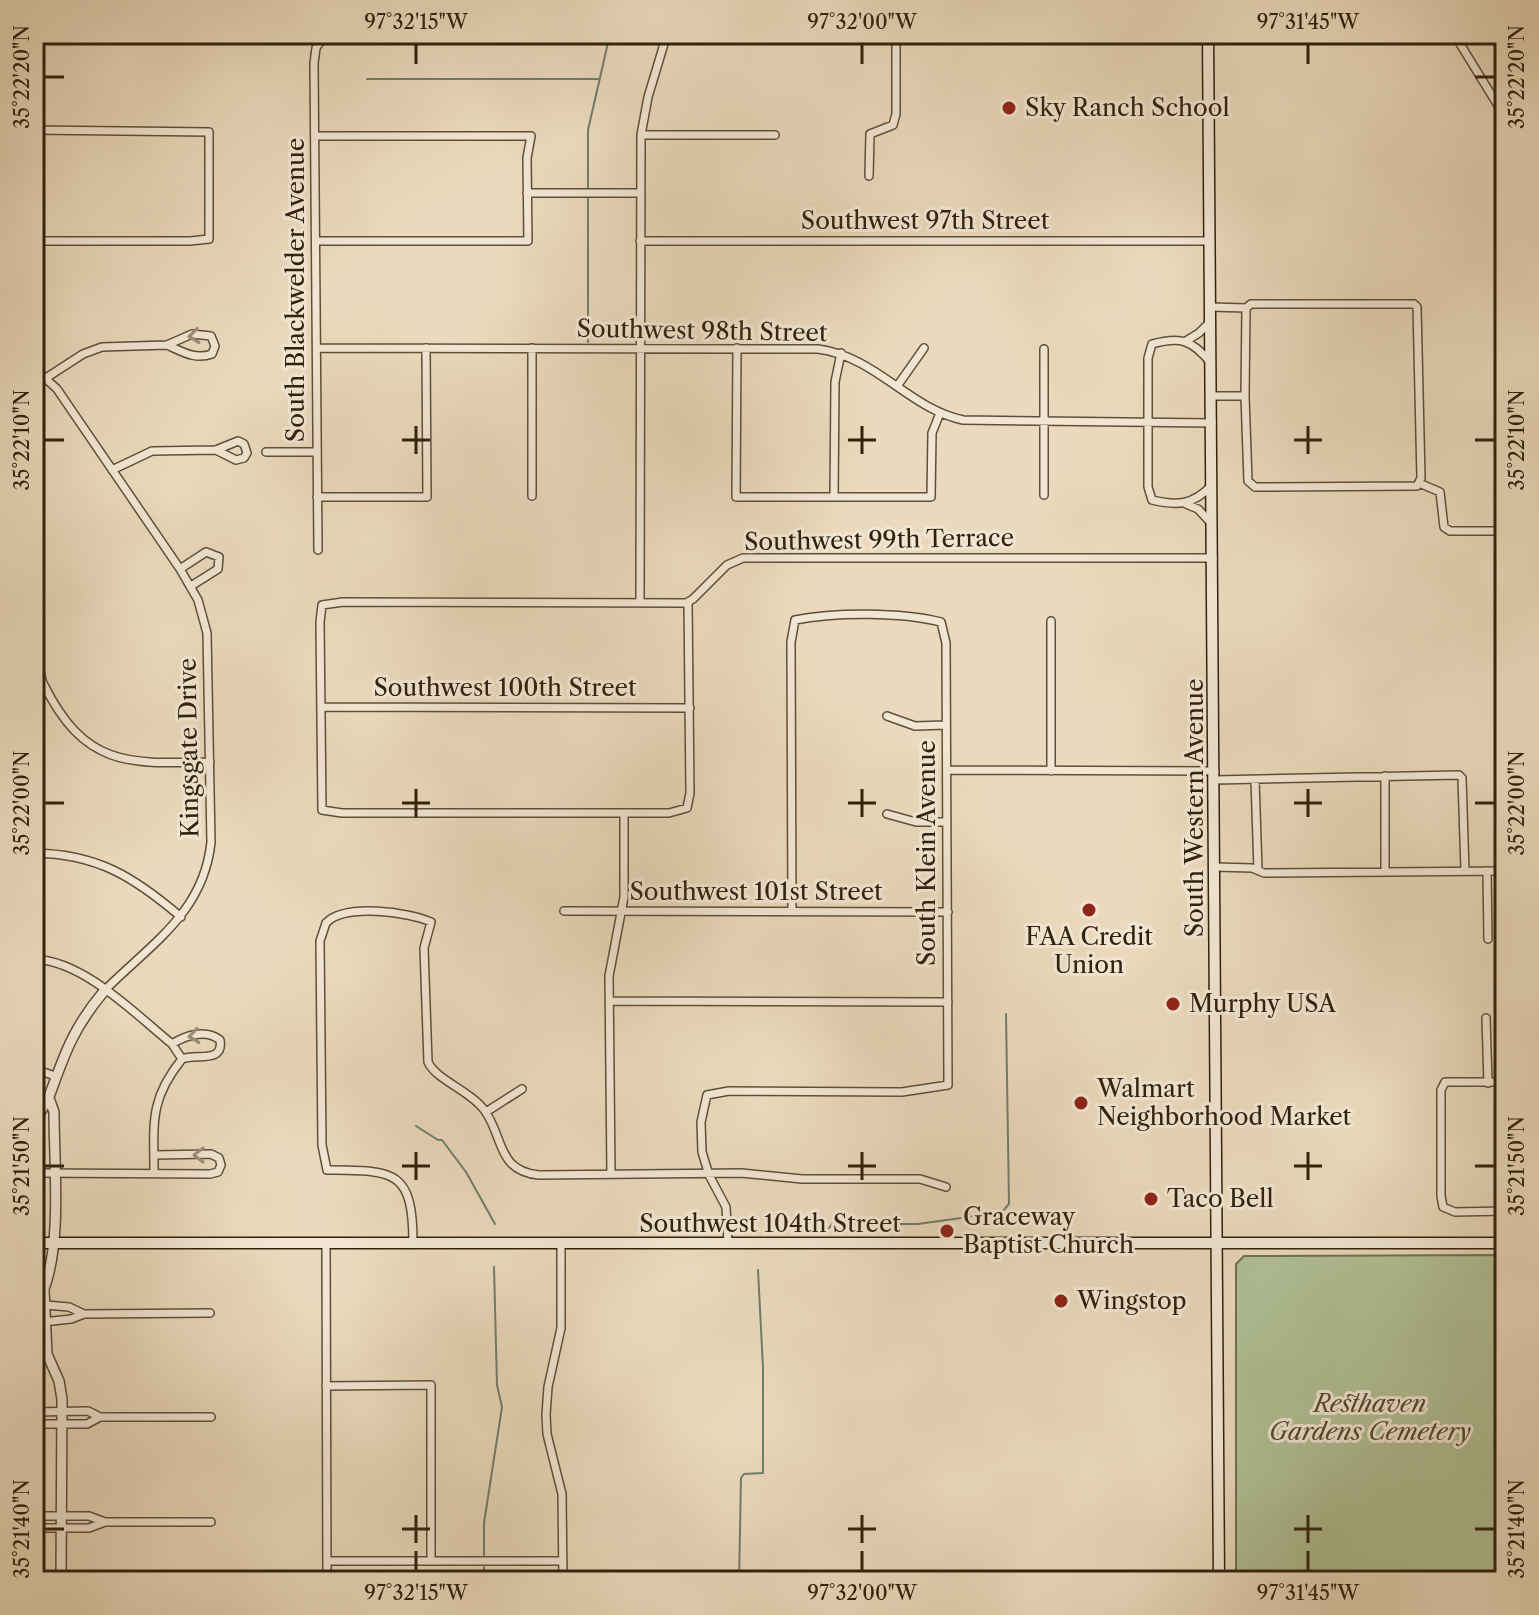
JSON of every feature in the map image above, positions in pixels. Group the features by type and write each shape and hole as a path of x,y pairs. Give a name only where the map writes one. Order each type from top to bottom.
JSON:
{"main road":[{"name":"South Western Avenue","path":"1208,34 1219,1581"},
{"name":"Southwest 104th Street","path":"34,1244 1505,1243"}],"street":[{"name":"South Blackwelder Avenue","path":"318,550 314,56 325,34"},
{"path":"640,602 641,135 648,97 667,34"},
{"path":"869,176 870,134 893,125 896,114 896,34"},
{"path":"1454,34 1505,117"},
{"path":"34,130 209,132 209,239 34,241"},
{"path":"641,135 775,135"},
{"path":"315,136 531,136 528,241 316,241"},
{"path":"527,193 640,193"},
{"name":"Southwest 97th Street","path":"640,241 1210,241"},
{"path":"1211,307 1246,308 1251,304 1414,304 1417,307 1421,478 1417,486 1255,487 1248,481 1246,308"},
{"path":"1186,341 1211,320"},
{"path":"46,378 83,354 102,347 167,345 186,336 205,334 213,338 215,346 209,355 191,356 167,345"},
{"path":"1211,364 1200,349 1186,341 1152,344 1148,358 1148,487 1152,500 1186,504 1213,484"},
{"name":"Southwest 98th Street","path":"317,348 818,349 841,353 865,364 940,413 974,421 1212,423"},
{"path":"317,497 427,497 426,348"},
{"path":"532,348 532,496"},
{"path":"737,348 736,497 931,497 932,438 940,413"},
{"path":"898,385 924,348"},
{"path":"1044,349 1044,495"},
{"path":"834,497 835,382 841,353"},
{"path":"1505,360 1505,369"},
{"name":"Kingsgate Drive","path":"34,368 57,389 180,569 202,611 207,633 211,842 208,864 193,900 181,917 105,990 75,1032 34,1127"},
{"path":"1212,396 1245,396"},
{"path":"112,470 152,451 216,450"},
{"path":"266,452 317,452"},
{"path":"1419,483 1440,492 1444,527 1450,531 1505,531"},
{"path":"1186,504 1201,512 1213,526"},
{"path":"180,569 206,552 219,557 218,569 191,586"},
{"name":"Southwest 99th Terrace","path":"688,602 730,562 743,558 1213,558"},
{"path":"343,602 688,602 690,793 687,808 669,813 342,813 322,810 322,605 343,602"},
{"name":"South Klein Avenue","path":"709,1175 701,1141 707,1095 729,1091 902,1092 948,1085 946,643 941,622 919,616 816,616 795,620 791,642 792,912"},
{"path":"1051,621 1051,771"},
{"path":"34,650 41,664 42,682"},
{"path":"34,677 42,682 74,731 110,756 142,763 210,762"},
{"name":"Southwest 100th Street","path":"321,707 690,708"},
{"path":"887,716 915,726 946,725"},
{"path":"947,770 1215,775 1255,780 1459,775 1462,778 1465,871"},
{"path":"1385,776 1385,872"},
{"path":"1255,780 1258,870"},
{"path":"611,1174 610,967 622,912 624,813"},
{"path":"887,814 916,822 947,822"},
{"path":"34,853 69,856 111,867 147,889 181,917"},
{"path":"1215,867 1264,873 1505,871"},
{"path":"1487,871 1488,939"},
{"name":"Southwest 101st Street","path":"564,911 948,912"},
{"path":"413,1243 411,1204 396,1180 380,1171 327,1170 322,1145 321,934 329,919 347,913 410,913 431,922 424,948 428,1062 433,1071 470,1096 486,1112 504,1155 518,1170 539,1175 741,1173 802,1179 920,1179 946,1187"},
{"path":"34,959 56,962 74,969 172,1044 182,1059"},
{"path":"610,1001 948,1002"},
{"path":"1486,1018 1488,1083"},
{"path":"154,1173 156,1102 161,1089 182,1059 216,1055 221,1047 220,1040 212,1035 187,1035 172,1044"},
{"path":"34,1069 55,1076"},
{"path":"1505,1082 1445,1082 1441,1090 1443,1207 1455,1212 1505,1211"},
{"path":"486,1112 522,1089"},
{"name":"Kingsgate Drive","path":"49,1098 54,1112 52,1243 48,1278 39,1304 39,1322 47,1354 59,1381 61,1581"},
{"path":"34,1173 214,1174 221,1165 219,1158 211,1154 154,1155"},
{"path":"709,1175 726,1207 728,1244"},
{"path":"326,1243 327,1581"},
{"name":"Kingsgate Drive","path":"34,1244 44,1289"},
{"path":"561,1244 561,1328 548,1387 546,1415 547,1434 562,1494 563,1581"},
{"path":"39,1304 69,1307 84,1314"},
{"path":"39,1322 66,1320 84,1314 210,1313"},
{"path":"326,1386 431,1385 431,1561"},
{"path":"34,1412 88,1411 100,1417 211,1417"},
{"path":"34,1424 87,1424 100,1417"},
{"path":"34,1516 89,1516 105,1522 211,1522"},
{"path":"34,1528 89,1528 105,1522"},
{"path":"327,1561 563,1561"}],"green space":[{"name":"Resthaven Gardens Cemetery","path":"1505,1255 1505,1581 1236,1581 1236,1264 1244,1256"}],"waterway":[{"path":"588,189 588,130 610,34"},
{"path":"367,79 598,79"},
{"path":"588,196 588,342"},
{"path":"829,1228 832,1224 918,1224 997,1213 1009,1204 1006,1014"},
{"path":"416,1126 442,1140 466,1172 495,1224"},
{"path":"484,1555 484,1523 502,1407 497,1385 494,1267"},
{"path":"739,1581 741,1478 744,1474 763,1473 763,1368 758,1270"},
{"path":"484,1567 484,1581"}],"place":[{"name":"Sky Ranch School","path":"1009,108"},
{"name":"FAA Credit Union","path":"1089,910"},
{"name":"Murphy USA","path":"1173,1004"},
{"name":"Walmart Neighborhood Market","path":"1081,1103"},
{"name":"Taco Bell","path":"1151,1199"},
{"name":"Graceway Baptist Church","path":"947,1231"},
{"name":"Wingstop","path":"1061,1301"}]}
